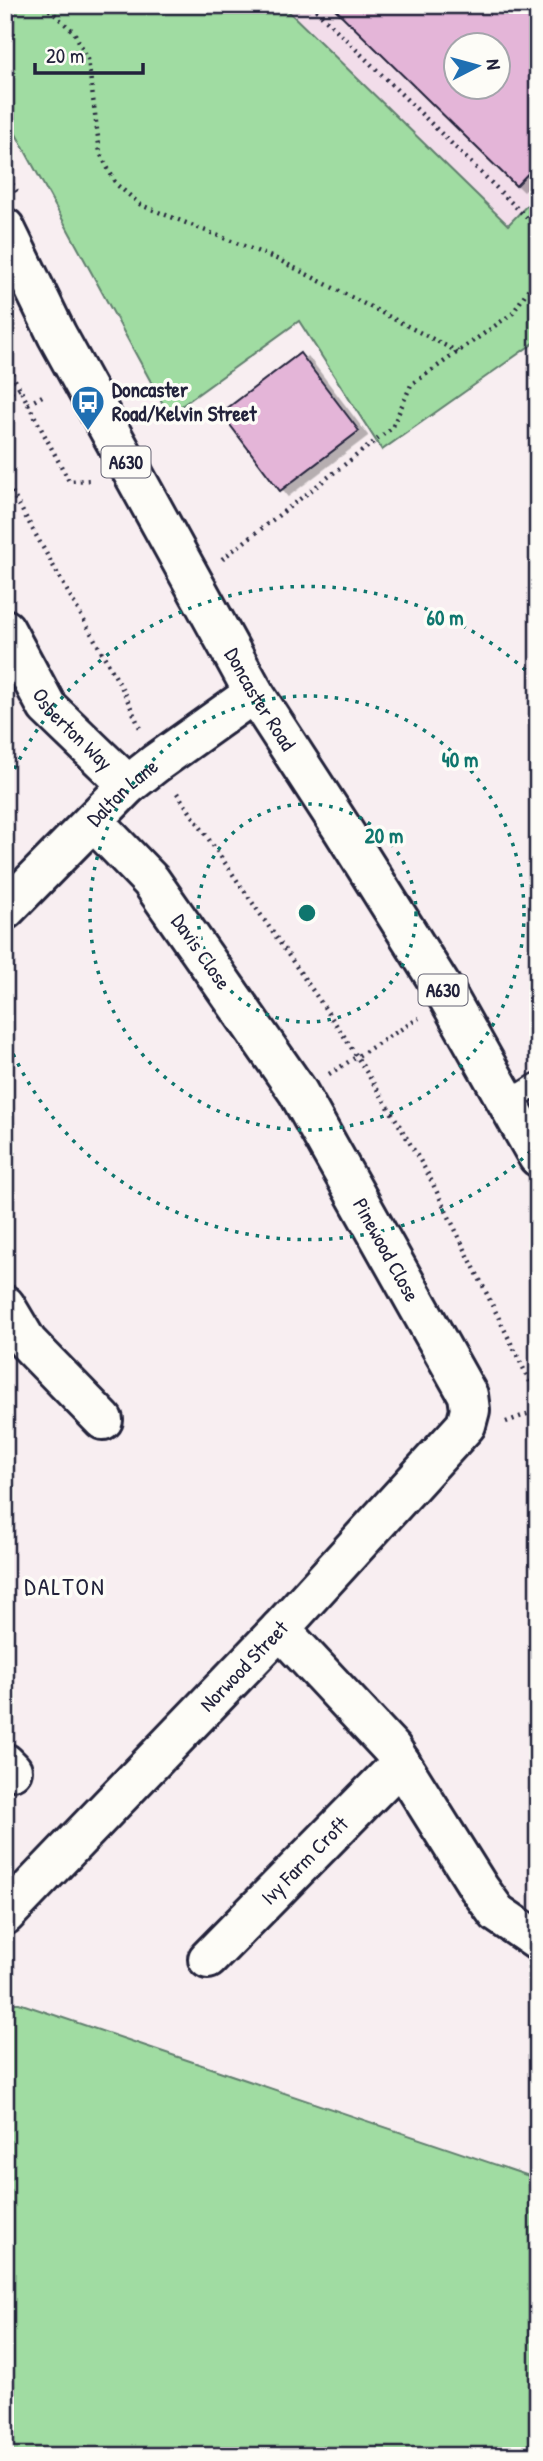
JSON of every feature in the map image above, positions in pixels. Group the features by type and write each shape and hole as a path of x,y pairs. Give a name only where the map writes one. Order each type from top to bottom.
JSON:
{"street":[{"name":"Doncaster Road","path":"5,228 57,335 254,693 449,999 523,1093 538,1157"},
{"name":"Osberton Way","path":"5,629 47,707 142,774"},
{"name":"Dalton Lane","path":"5,910 142,774 254,693"},
{"name":"Davis Close","path":"93,821 151,881 298,1092"},
{"name":"Pinewood Close","path":"298,1092 468,1395 470,1410"},
{"path":"5,1306 27,1342 103,1420"},
{"name":"Norwood Street","path":"5,1915 281,1629 466,1425 470,1410"},
{"path":"281,1629 391,1749 479,1888 498,1913 538,1941"},
{"name":"Ivy Farm Croft","path":"208,1959 401,1763"}],"path":[{"path":"44,5 74,32 88,60 100,153 116,184 141,205 279,260 458,352"},
{"path":"311,5 528,220 538,210"},
{"path":"192,581 393,428 411,385 513,313 538,274"},
{"path":"5,395 20,387"},
{"path":"28,404 69,481 135,478"},
{"path":"5,480 123,690 142,774 358,1058 428,1174 538,1398"},
{"path":"298,1092 358,1058 449,999"}],"shaded area":[{"path":"282,5 538,5 538,194 508,225"}],"green space":[{"path":"5,5 282,5 508,225 538,194 538,340 382,450 299,321 169,415 5,114"},
{"path":"5,2003 19,2003 538,2179 538,2456 5,2456"}],"building":[{"path":"331,5 538,5 538,163 516,186"},
{"path":"300,353 359,431 280,491 221,413"}],"place":[{"name":"Doncaster Road/Kelvin Street","path":"88,432"}],"district":[{"name":"DALTON","path":"65,1587"}]}
